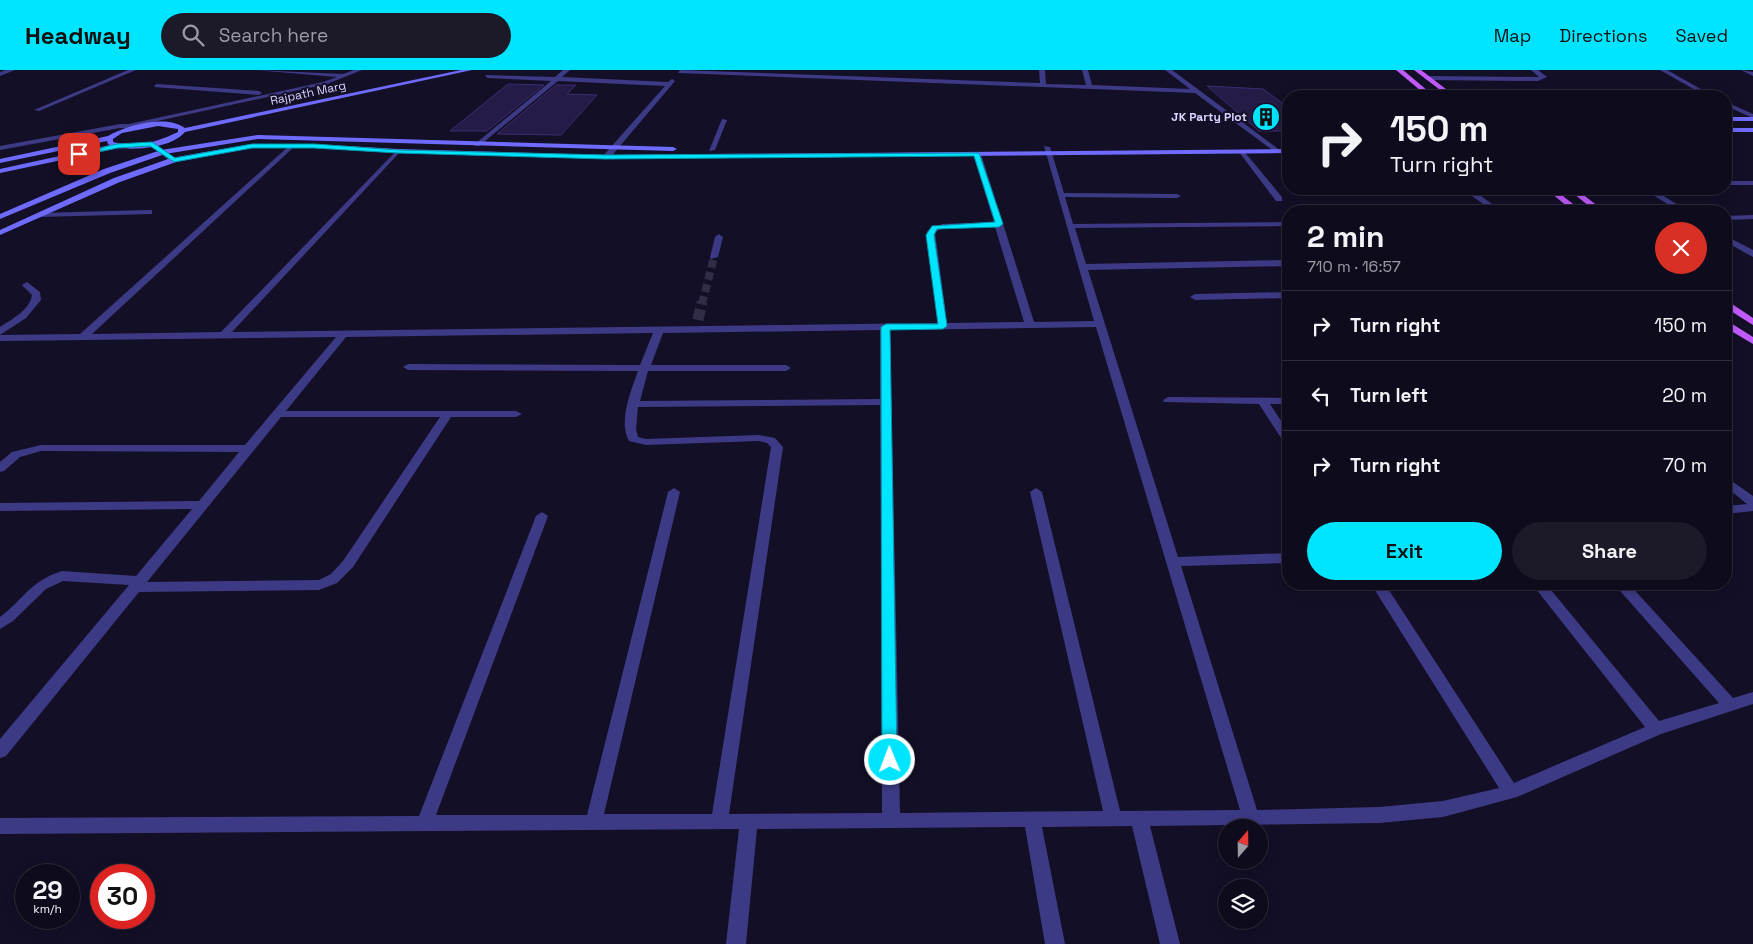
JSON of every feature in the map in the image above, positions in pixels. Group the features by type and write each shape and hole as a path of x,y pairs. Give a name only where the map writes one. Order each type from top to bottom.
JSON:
{"main road":[{"path":"1399,70 1424,90"},
{"path":"1417,70 1444,90"},
{"path":"1558,195 1570,205"},
{"path":"1580,195 1592,205"},
{"path":"1732,307 1753,322"},
{"path":"1732,327 1753,342"}],"street":[{"path":"0,74 12,70"},
{"path":"37,110 133,70"},
{"path":"256,70 348,75"},
{"path":"0,148 135,126 325,83 359,70"},
{"name":"Rajpath Marg","path":"110,138 135,126 174,125 444,70"},
{"name":"Rajpath Marg","path":"117,146 152,144 170,139 181,131 469,70"},
{"path":"477,144 567,70"},
{"path":"868,79 872,70"},
{"path":"1042,70 1043,85"},
{"path":"1085,70 1089,87"},
{"path":"1168,70 1277,151"},
{"path":"1427,78 1538,79 1544,77 1534,70"},
{"path":"1663,70 1699,90"},
{"path":"1745,70 1753,74"},
{"path":"606,157 681,71 868,79 993,80 1043,85 1194,91"},
{"path":"487,76 669,84"},
{"path":"613,82 618,76"},
{"path":"156,86 274,94"},
{"path":"1732,107 1753,117"},
{"path":"1732,119 1753,117"},
{"path":"711,150 724,120"},
{"path":"174,125 182,128 181,131"},
{"path":"1732,130 1753,130"},
{"path":"0,218 107,171 164,152 225,141 266,137 711,150 1282,151"},
{"path":"0,162 110,138 110,143 117,146"},
{"path":"152,144 174,160"},
{"path":"0,233 117,180 174,160 232,148 292,146 398,152 606,157 977,154 1047,150 1282,144"},
{"path":"0,171 117,146"},
{"path":"83,337 292,146"},
{"path":"1047,150 1251,818"},
{"path":"1241,151 1279,199"},
{"path":"224,335 398,152"},
{"path":"977,154 1030,325"},
{"path":"1732,183 1753,183"},
{"path":"1061,195 1177,196"},
{"path":"1475,195 1489,205"},
{"path":"1657,195 1674,205"},
{"path":"39,215 149,212"},
{"path":"1732,218 1753,217"},
{"path":"943,326 931,231 942,226 999,224"},
{"path":"1071,226 1282,224"},
{"path":"714,257 720,237"},
{"path":"1732,241 1753,254"},
{"path":"1737,244 1753,244"},
{"path":"1083,267 1282,263"},
{"path":"1,337 37,300 37,294 27,284"},
{"path":"1194,297 1282,296"},
{"path":"1,337 659,330 697,325 886,327 1101,324"},
{"path":"886,327 885,402 890,820"},
{"path":"659,330 633,404 629,432 633,439 646,442 759,438 771,440 777,448 719,822"},
{"path":"0,751 344,333"},
{"path":"408,367 786,368"},
{"path":"1168,400 1282,401"},
{"path":"1263,401 1282,431"},
{"path":"633,404 885,402"},
{"path":"278,414 516,414"},
{"path":"0,624 33,590 50,580 62,576 138,584 319,585 330,582 348,564 448,414"},
{"path":"0,468 16,454 41,448 249,450"},
{"path":"1732,486 1753,502"},
{"path":"594,822 674,492"},
{"path":"1036,492 1112,818"},
{"path":"0,507 204,505"},
{"path":"1732,509 1753,507"},
{"path":"426,823 542,516"},
{"path":"1173,562 1282,558"},
{"path":"1382,590 1511,792"},
{"path":"1544,590 1656,729"},
{"path":"1626,590 1731,706"},
{"path":"0,826 1251,818 1378,815 1443,809 1511,792 1656,729 1753,698"},
{"path":"1139,818 1170,944"},
{"path":"1032,819 1055,944"},
{"path":"736,944 749,822"}],"building":[{"path":"508,84 544,85 487,131 450,131"},
{"path":"556,85 576,85 567,94 597,95 561,135 497,134"},
{"name":"JK Party Plot","path":"1207,86 1263,89 1282,103 1282,131 1259,131"}],"tunnel":[{"path":"702,304 714,257"},
{"path":"698,320 702,302"}],"place":[{"name":"JK Party Plot","path":"1266,117"}],"route":[{"path":"79,154 117,146 134,147 152,144 174,160 232,148 252,146 314,146 398,152 606,157 977,154 999,224 934,227 930,235 943,326 886,327 885,402 890,760"}]}
